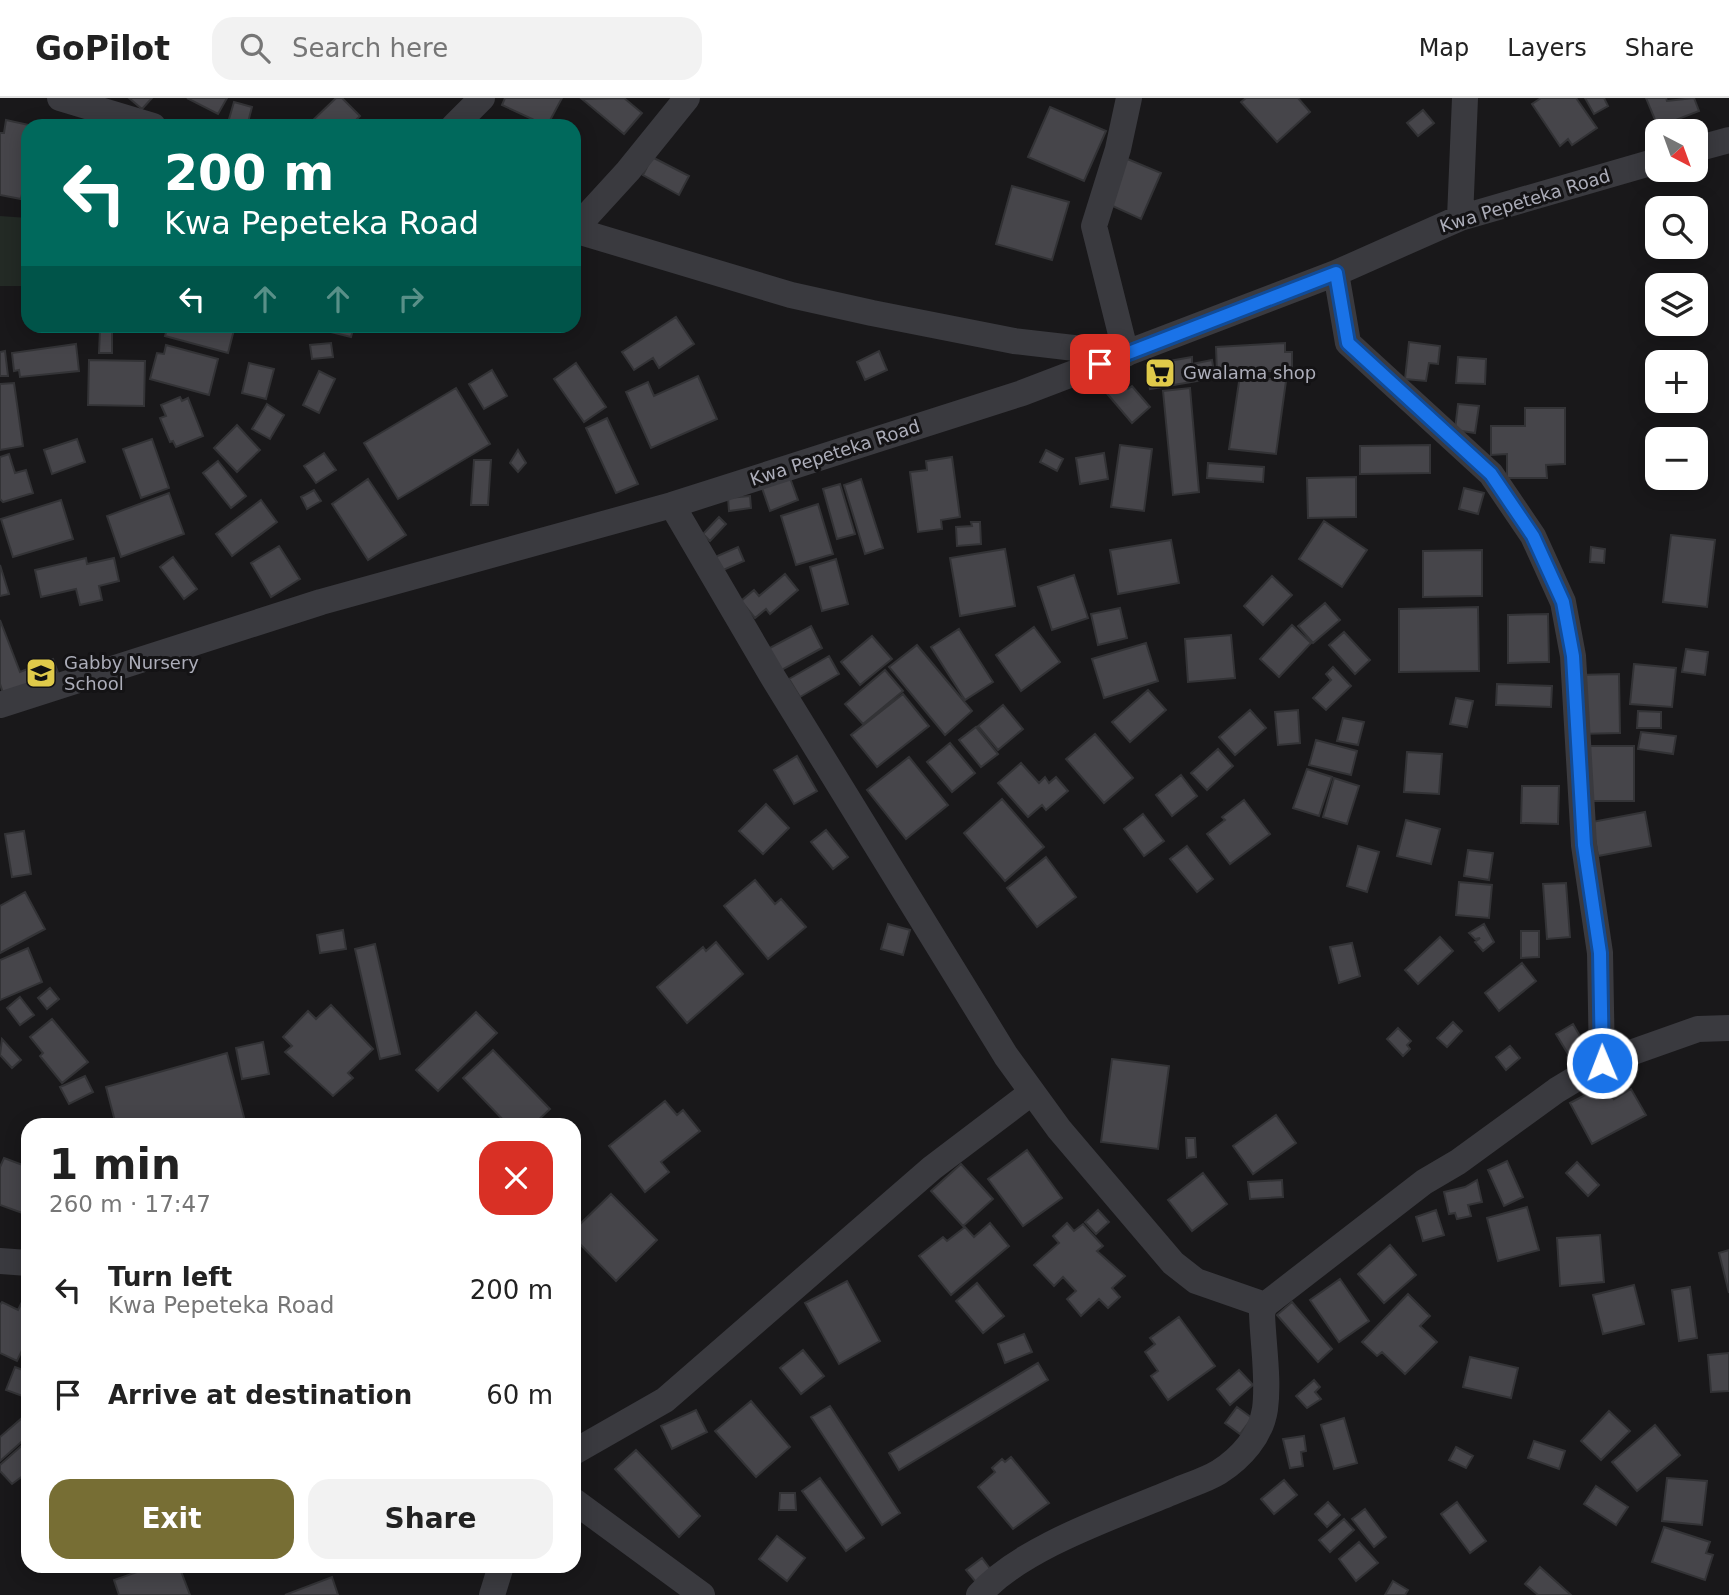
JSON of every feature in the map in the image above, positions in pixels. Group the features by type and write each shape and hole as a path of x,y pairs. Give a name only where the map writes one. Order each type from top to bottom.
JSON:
{"street":[{"path":"60,98 130,119"},
{"path":"461,119 482,98"},
{"path":"581,222 628,172 687,98"},
{"path":"581,232 792,295 858,310 1014,341 1126,354 1094,226 1118,149 1129,98"},
{"path":"1460,218 1465,98"},
{"path":"1708,145 1729,139"},
{"name":"Kwa Pepeteka Road","path":"0,705 321,602 672,505 1022,393 1336,273 1460,218 1645,164"},
{"path":"1336,273 1348,343 1491,474 1533,536 1563,602 1573,656 1584,845 1600,953 1602,1063"},
{"path":"672,505 771,674 1031,1093 1172,1263 1196,1281 1265,1305"},
{"path":"979,1595 992,1580 1015,1564 1094,1526 1219,1472 1242,1455 1260,1426 1265,1409 1262,1313 1265,1305 1423,1182 1458,1162 1557,1090 1602,1063 1698,1029 1729,1028"},
{"path":"581,1448 665,1400 932,1168 1031,1093"},
{"path":"0,1261 21,1262"},
{"path":"581,1506 702,1595"},
{"path":"492,1595 499,1573"}],"shaded area":[{"path":"0,216 21,218 21,286 0,286"}],"building":[{"path":"129,98 152,98 142,109"},
{"path":"187,98 227,98 218,114"},
{"path":"336,98 342,98 360,116 357,119 314,119"},
{"path":"505,98 562,98 551,119 532,119 502,105"},
{"path":"624,98 642,113 624,134 582,99"},
{"path":"1246,98 1298,98 1310,112 1277,142 1241,102"},
{"path":"1541,98 1576,98 1597,128 1572,145 1568,139 1560,146 1532,104"},
{"path":"1585,98 1604,98 1608,106 1594,114"},
{"path":"1646,98 1666,98 1667,101 1694,98 1699,111 1678,119 1655,119"},
{"path":"234,102 252,107 249,119 229,119"},
{"path":"1050,107 1106,131 1084,181 1028,157"},
{"path":"1423,110 1434,123 1418,136 1407,123"},
{"path":"6,120 21,123 21,199 0,195 0,133 4,133"},
{"path":"652,157 689,176 679,195 643,175"},
{"path":"1125,158 1161,173 1141,219 1106,203"},
{"path":"1012,186 1069,202 1052,260 996,244"},
{"path":"676,317 694,344 659,368 653,358 634,370 622,352"},
{"path":"100,333 112,333 112,353 99,353"},
{"path":"166,333 233,333 228,353 165,336"},
{"path":"335,333 352,333 351,337"},
{"path":"1409,342 1440,346 1438,364 1429,363 1426,381 1405,379"},
{"path":"331,343 333,357 312,359 310,345"},
{"path":"1285,343 1285,352 1292,352 1292,370 1217,374 1216,347"},
{"path":"76,344 79,371 20,377 19,370 14,371 12,353"},
{"path":"166,345 218,359 209,395 150,379 157,353 164,354"},
{"path":"5,351 8,376 0,376 0,352"},
{"path":"879,351 887,370 865,380 857,362"},
{"path":"1192,357 1192,364 1212,360 1215,378 1150,389 1146,365"},
{"path":"1458,357 1486,359 1485,384 1456,383"},
{"path":"89,360 145,361 144,406 88,405"},
{"path":"249,363 274,369 266,399 242,393"},
{"path":"576,363 606,407 584,422 554,379"},
{"path":"492,370 507,396 484,409 469,384"},
{"path":"319,371 335,379 319,413 303,405"},
{"path":"1240,375 1286,381 1276,454 1229,449"},
{"path":"698,376 717,419 651,448 626,392 648,382 654,396"},
{"path":"1117,378 1128,389 1132,386 1150,407 1132,423 1104,390"},
{"path":"14,383 23,446 0,450 0,384"},
{"path":"456,388 490,444 398,499 364,443"},
{"path":"1190,388 1199,492 1173,495 1163,391"},
{"path":"180,397 182,401 188,398 203,436 176,447 173,441 170,442 160,418 166,416 161,405"},
{"path":"267,404 284,415 270,439 252,429"},
{"path":"1458,404 1479,406 1475,433 1455,430"},
{"path":"1525,408 1565,408 1565,464 1546,465 1547,478 1507,478 1507,454 1491,455 1491,426 1525,426"},
{"path":"607,418 638,484 616,493 586,428"},
{"path":"237,425 260,450 237,472 214,448"},
{"path":"77,439 85,462 52,474 44,450"},
{"path":"152,439 169,488 141,498 123,449"},
{"path":"1120,445 1152,449 1144,511 1111,507"},
{"path":"1430,445 1430,473 1360,474 1360,446"},
{"path":"518,450 526,463 518,472 510,463"},
{"path":"1046,450 1063,459 1057,471 1040,462"},
{"path":"324,453 336,470 316,483 304,466"},
{"path":"1104,453 1108,479 1080,484 1076,458"},
{"path":"9,454 15,473 26,470 33,493 3,502 0,499 0,457"},
{"path":"952,457 960,517 941,520 942,529 918,532 910,472 927,470 926,461"},
{"path":"474,460 491,460 488,505 471,505"},
{"path":"218,461 246,496 231,508 203,473"},
{"path":"1208,463 1264,467 1263,482 1207,478"},
{"path":"1356,477 1356,517 1308,518 1307,478"},
{"path":"790,478 798,500 770,511 762,488"},
{"path":"368,479 406,535 368,560 332,504"},
{"path":"861,479 883,548 865,554 844,485"},
{"path":"840,484 855,534 837,539 823,489"},
{"path":"1464,488 1484,493 1478,514 1459,509"},
{"path":"314,490 321,501 307,509 301,497"},
{"path":"169,493 184,534 121,557 107,516"},
{"path":"750,496 751,508 729,511 728,498"},
{"path":"61,500 73,539 13,557 1,519"},
{"path":"261,500 277,522 232,556 216,534"},
{"path":"818,504 833,554 796,565 781,516"},
{"path":"719,517 726,524 710,541 703,534"},
{"path":"1324,521 1367,550 1342,587 1299,559"},
{"path":"971,522 980,522 981,544 957,546 956,527 972,526"},
{"path":"1671,535 1715,540 1707,607 1663,602"},
{"path":"1171,540 1179,583 1118,594 1110,550"},
{"path":"279,546 300,579 271,597 251,563"},
{"path":"738,547 744,561 721,571 715,557"},
{"path":"1591,547 1605,549 1604,563 1590,562"},
{"path":"1005,549 1015,606 960,616 950,558"},
{"path":"1482,550 1482,596 1423,597 1423,551"},
{"path":"173,557 197,589 184,599 160,567"},
{"path":"86,558 87,564 114,558 119,581 99,586 102,600 80,605 76,589 41,597 35,570"},
{"path":"836,559 848,604 822,611 810,567"},
{"path":"0,565 9,594 0,596"},
{"path":"785,574 798,590 770,614 766,609 755,618 741,601 754,590 759,596"},
{"path":"1074,575 1088,618 1052,630 1038,587"},
{"path":"1272,576 1292,595 1263,625 1244,606"},
{"path":"1325,603 1340,620 1313,643 1298,626"},
{"path":"1478,607 1479,671 1399,672 1399,609"},
{"path":"1120,608 1127,638 1098,645 1091,614"},
{"path":"1548,614 1549,662 1508,663 1508,615"},
{"path":"0,620 20,672 53,659 61,681 6,702 0,684"},
{"path":"1292,625 1311,643 1279,677 1260,659"},
{"path":"811,626 822,648 778,672 766,650"},
{"path":"1034,627 1060,662 1021,691 996,655"},
{"path":"959,629 993,682 965,700 931,647"},
{"path":"1344,632 1370,660 1355,674 1329,645"},
{"path":"1231,635 1235,678 1188,682 1185,639"},
{"path":"872,636 892,659 860,685 841,662"},
{"path":"1146,643 1158,681 1104,698 1092,659"},
{"path":"917,645 972,711 945,735 889,667"},
{"path":"1686,649 1708,652 1705,675 1682,672"},
{"path":"829,656 839,674 800,697 789,679"},
{"path":"1634,664 1676,668 1672,707 1630,704"},
{"path":"1333,667 1351,686 1326,710 1313,698 1331,680 1326,674"},
{"path":"885,670 903,691 863,724 845,704"},
{"path":"1619,674 1620,733 1578,734 1577,675"},
{"path":"1497,684 1552,686 1551,707 1496,705"},
{"path":"1148,690 1166,710 1130,742 1112,722"},
{"path":"903,694 929,726 877,767 851,735"},
{"path":"1456,698 1473,701 1467,727 1450,724"},
{"path":"1003,705 1023,729 998,750 978,726"},
{"path":"1250,710 1266,728 1235,755 1219,737"},
{"path":"1298,710 1300,743 1278,745 1275,712"},
{"path":"1638,711 1661,712 1661,728 1637,728"},
{"path":"1343,718 1364,722 1358,745 1337,741"},
{"path":"976,727 998,754 981,767 959,740"},
{"path":"1641,732 1676,736 1673,754 1638,749"},
{"path":"1095,734 1133,778 1104,803 1066,759"},
{"path":"1316,740 1357,751 1351,775 1309,765"},
{"path":"950,743 975,773 952,792 927,762"},
{"path":"1583,746 1634,746 1634,801 1583,801"},
{"path":"1218,749 1233,766 1207,790 1191,773"},
{"path":"1407,752 1442,754 1439,794 1404,792"},
{"path":"797,756 817,791 794,804 774,770"},
{"path":"909,757 948,805 906,839 867,790"},
{"path":"1021,763 1039,783 1045,777 1049,783 1056,777 1068,791 1046,810 1042,805 1028,817 998,783"},
{"path":"1307,769 1332,777 1319,816 1293,808"},
{"path":"1181,775 1197,796 1172,816 1156,795"},
{"path":"1334,778 1359,786 1347,824 1323,817"},
{"path":"1522,786 1559,786 1558,824 1521,823"},
{"path":"1002,799 1044,847 1005,881 964,833"},
{"path":"1244,800 1270,834 1230,864 1207,834 1225,820 1222,817"},
{"path":"766,804 789,828 763,854 739,831"},
{"path":"1645,812 1651,846 1598,856 1592,822"},
{"path":"1143,814 1164,841 1144,856 1124,829"},
{"path":"1406,820 1440,829 1431,864 1397,856"},
{"path":"826,830 848,857 833,869 811,842"},
{"path":"24,831 31,874 12,877 5,834"},
{"path":"1187,846 1213,879 1197,892 1170,859"},
{"path":"1358,846 1379,852 1367,892 1347,886"},
{"path":"1468,850 1493,853 1489,880 1464,876"},
{"path":"1046,857 1076,897 1037,927 1007,888"},
{"path":"755,880 775,904 781,899 806,927 768,959 724,906"},
{"path":"1459,882 1492,885 1489,918 1456,915"},
{"path":"1566,883 1570,937 1547,939 1543,884"},
{"path":"25,892 45,929 0,953 0,906"},
{"path":"888,924 910,930 903,955 881,949"},
{"path":"1484,924 1494,942 1483,951 1475,942 1480,938 1475,939 1469,933"},
{"path":"343,930 346,949 320,953 317,935"},
{"path":"1521,931 1539,931 1539,957 1521,958"},
{"path":"1440,937 1453,951 1418,984 1405,970"},
{"path":"716,942 743,974 687,1023 657,987 703,947 706,951"},
{"path":"1352,943 1360,976 1339,983 1330,947"},
{"path":"375,944 400,1054 380,1059 355,949"},
{"path":"28,948 42,982 0,1000 0,960"},
{"path":"1522,963 1536,981 1499,1011 1485,993"},
{"path":"50,988 59,999 47,1009 38,998"},
{"path":"20,997 34,1015 20,1025 7,1008"},
{"path":"331,1005 373,1049 348,1073 353,1078 333,1096 285,1052 292,1046 283,1037 308,1011 316,1019"},
{"path":"476,1012 497,1033 438,1091 416,1070"},
{"path":"52,1019 88,1062 62,1083 40,1056 43,1053 30,1037"},
{"path":"1453,1022 1462,1031 1447,1047 1437,1038"},
{"path":"1573,1024 1592,1057 1576,1067 1556,1034"},
{"path":"1398,1028 1411,1041 1407,1045 1410,1049 1403,1056 1387,1039"},
{"path":"2,1039 21,1060 12,1068 0,1055"},
{"path":"263,1042 269,1074 242,1079 236,1048"},
{"path":"1510,1046 1520,1058 1506,1070 1496,1057"},
{"path":"493,1050 550,1109 540,1118 501,1118 463,1078"},
{"path":"227,1053 244,1118 114,1118 106,1087"},
{"path":"1112,1059 1169,1066 1158,1149 1101,1142"},
{"path":"85,1076 93,1092 69,1104 60,1087"},
{"path":"1606,1084 1614,1099 1631,1089 1646,1115 1592,1144 1570,1103"},
{"path":"665,1101 677,1115 683,1110 700,1131 661,1162 669,1172 645,1192 609,1146"},
{"path":"1276,1115 1296,1143 1253,1174 1233,1146"},
{"path":"1186,1138 1195,1138 1196,1157 1187,1158"},
{"path":"1027,1150 1062,1198 1023,1226 988,1179"},
{"path":"4,1158 21,1164 21,1212 0,1205 0,1167"},
{"path":"1507,1161 1523,1197 1504,1206 1488,1170"},
{"path":"1577,1162 1599,1185 1588,1196 1566,1173"},
{"path":"961,1164 993,1199 963,1226 931,1191"},
{"path":"1203,1173 1227,1204 1192,1231 1168,1200"},
{"path":"1282,1180 1283,1197 1250,1199 1248,1182"},
{"path":"1477,1180 1482,1202 1468,1205 1471,1216 1457,1219 1455,1213 1449,1214 1444,1192 1465,1187"},
{"path":"611,1194 657,1240 616,1281 581,1245 581,1223"},
{"path":"1527,1207 1539,1250 1498,1261 1487,1218"},
{"path":"1098,1210 1109,1222 1096,1234 1085,1222"},
{"path":"1436,1210 1444,1235 1423,1241 1416,1217"},
{"path":"990,1223 1009,1246 951,1295 919,1256 943,1237 947,1241 965,1227 974,1237"},
{"path":"1067,1223 1074,1231 1083,1224 1103,1246 1097,1251 1125,1276 1112,1288 1120,1297 1108,1308 1099,1299 1081,1316 1067,1299 1076,1291 1063,1277 1054,1286 1034,1265 1059,1243 1053,1236"},
{"path":"1600,1235 1604,1282 1560,1286 1557,1238"},
{"path":"1390,1245 1416,1275 1384,1303 1358,1274"},
{"path":"1729,1250 1729,1293 1719,1253"},
{"path":"1340,1279 1369,1321 1339,1342 1310,1300"},
{"path":"847,1281 880,1341 839,1364 805,1303"},
{"path":"977,1283 1004,1316 983,1333 956,1301"},
{"path":"1634,1285 1644,1324 1603,1334 1593,1295"},
{"path":"1690,1287 1697,1338 1679,1341 1672,1290"},
{"path":"1408,1294 1430,1316 1420,1326 1437,1342 1405,1374 1382,1352 1377,1356 1362,1342"},
{"path":"2,1302 18,1310 21,1304 21,1353 17,1361 0,1353 0,1305"},
{"path":"1292,1302 1332,1349 1318,1362 1277,1315"},
{"path":"1179,1317 1215,1366 1168,1400 1151,1376 1158,1371 1145,1352 1155,1344 1150,1338"},
{"path":"1024,1334 1032,1352 1005,1363 998,1344"},
{"path":"803,1350 824,1376 801,1394 780,1368"},
{"path":"1729,1353 1729,1391 1711,1392 1708,1355"},
{"path":"1470,1357 1518,1368 1511,1398 1463,1387"},
{"path":"1038,1363 1048,1380 899,1470 889,1453"},
{"path":"15,1367 21,1369 21,1395 6,1390"},
{"path":"1239,1370 1253,1385 1230,1405 1217,1389"},
{"path":"1314,1380 1320,1387 1315,1392 1321,1399 1307,1408 1296,1396"},
{"path":"751,1401 790,1447 756,1477 715,1431"},
{"path":"830,1406 900,1513 882,1525 811,1417"},
{"path":"1237,1407 1252,1418 1240,1434 1225,1423"},
{"path":"696,1410 707,1432 672,1449 661,1426"},
{"path":"1609,1411 1630,1431 1601,1460 1581,1441"},
{"path":"1344,1418 1357,1463 1334,1469 1321,1425"},
{"path":"21,1419 21,1442 0,1461 0,1437"},
{"path":"1655,1425 1680,1455 1637,1491 1612,1462"},
{"path":"1304,1436 1306,1451 1301,1452 1303,1466 1290,1468 1283,1439"},
{"path":"1534,1441 1565,1451 1559,1469 1528,1458"},
{"path":"21,1446 21,1477 12,1484 0,1471 0,1465"},
{"path":"1456,1447 1473,1456 1466,1468 1449,1460"},
{"path":"636,1450 700,1516 679,1537 615,1469"},
{"path":"1011,1457 1049,1503 1013,1529 978,1487 995,1472 992,1468 1002,1459 1005,1462"},
{"path":"820,1478 864,1538 846,1551 802,1491"},
{"path":"1667,1478 1707,1481 1702,1525 1662,1521"},
{"path":"1284,1480 1297,1495 1274,1514 1261,1499"},
{"path":"1596,1486 1628,1507 1616,1525 1584,1504"},
{"path":"780,1493 795,1493 796,1510 779,1510"},
{"path":"1328,1502 1340,1515 1327,1527 1315,1514"},
{"path":"1457,1502 1486,1541 1470,1553 1441,1514"},
{"path":"1365,1509 1386,1537 1374,1547 1352,1519"},
{"path":"1344,1519 1354,1530 1330,1552 1319,1540"},
{"path":"1664,1527 1710,1542 1706,1553 1713,1555 1705,1580 1652,1562"},
{"path":"777,1536 805,1558 787,1581 759,1559"},
{"path":"1359,1542 1378,1563 1356,1581 1339,1559"},
{"path":"982,1558 995,1575 980,1587 966,1570"},
{"path":"1540,1567 1571,1595 1538,1595 1525,1584"},
{"path":"134,1573 182,1573 190,1595 119,1595 114,1580"},
{"path":"332,1577 338,1595 285,1595"},
{"path":"1393,1581 1408,1590 1405,1595 1385,1595"}],"place":[{"name":"Gwalama shop","path":"1160,373"},
{"name":"Gabby Nursery School","path":"41,673"}],"route":[{"path":"1100,364 1336,273 1348,343 1491,474 1533,536 1563,602 1573,656 1584,845 1600,953 1602,1063"}]}
